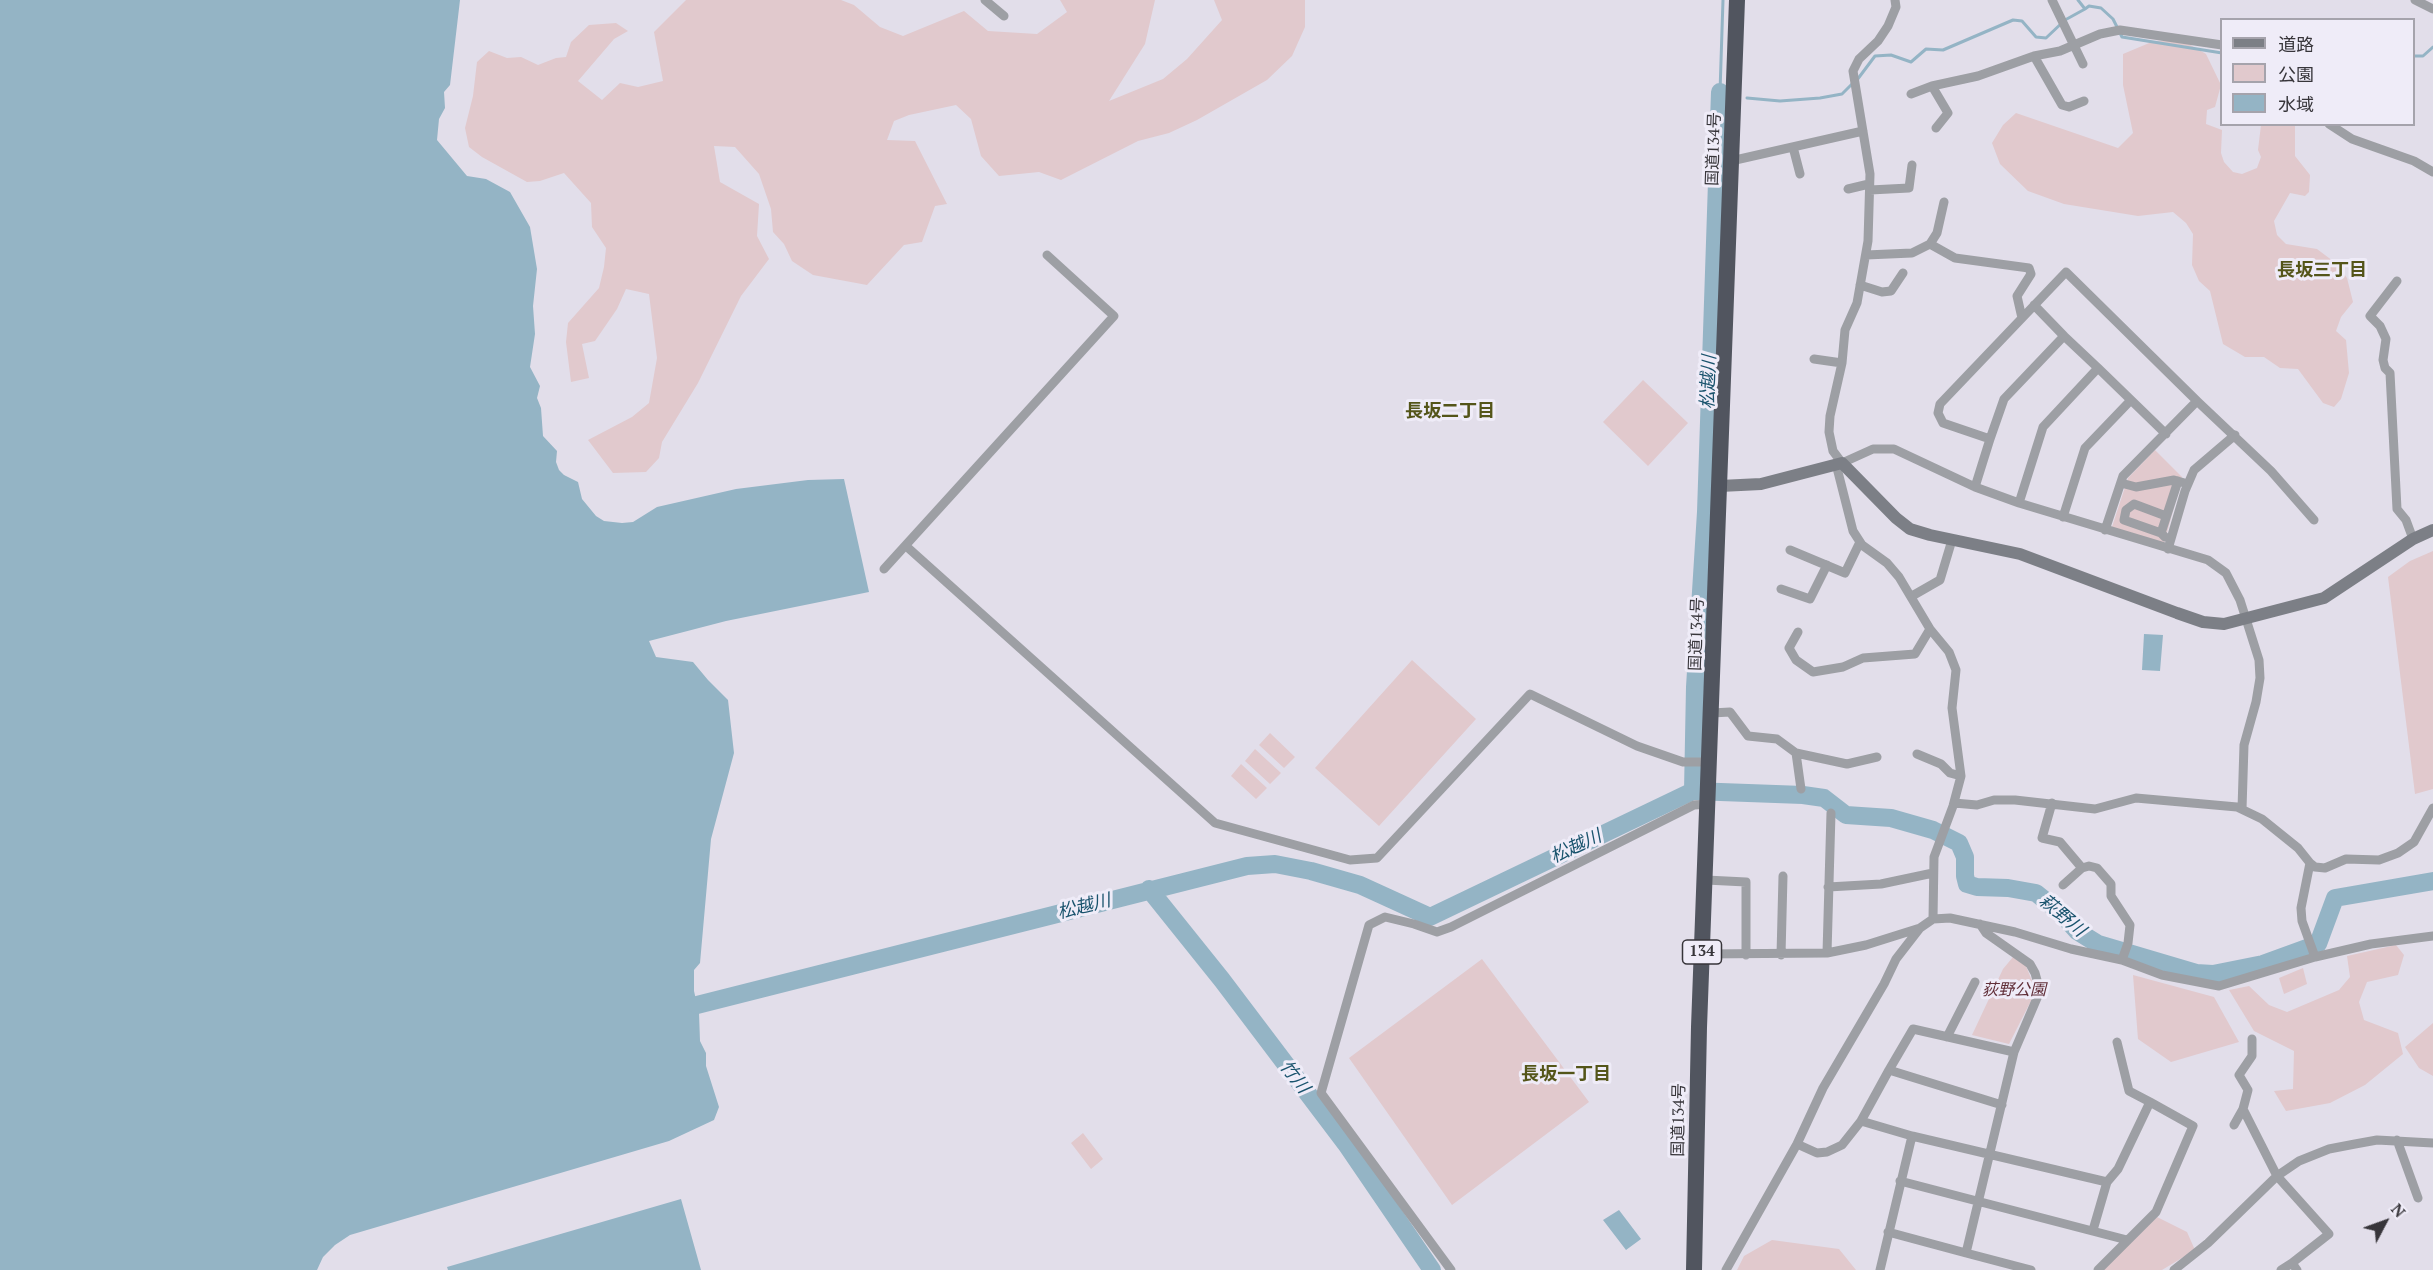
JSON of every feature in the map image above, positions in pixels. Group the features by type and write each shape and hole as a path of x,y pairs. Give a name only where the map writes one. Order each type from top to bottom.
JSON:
{"highway":[{"name":"国道134号","path":"1694,1270 1702,954 1737,0"}],"street":[{"path":"985,0 1004,16"},
{"path":"1895,0 1896,7 1888,26 1860,59 1853,71 1870,174 1866,255 1857,303 1845,330 1842,363 1830,416 1829,432 1833,451 1839,464 1853,531 1860,542 1887,563 1912,596 1930,629 1949,652 1956,670 1952,708 1961,776 1954,803 1934,857 1933,920"},
{"path":"2052,0 2083,64"},
{"path":"2415,0 2433,9"},
{"path":"1911,93 1978,76 2034,56 2075,46 2100,34 2120,30 2220,45"},
{"path":"2034,56 2062,105 2069,106 2084,101"},
{"path":"1932,86 1948,113 1936,129"},
{"path":"2332,126 2352,139 2414,160 2433,172"},
{"path":"1731,161 1863,131"},
{"path":"1793,147 1800,174"},
{"path":"1848,189 1909,188 1912,165"},
{"path":"1866,255 1912,253 1930,244 1937,233 1944,202"},
{"path":"1930,244 1955,258 2029,268 2031,274 2017,296 2022,318"},
{"path":"884,569 1114,316 1047,255"},
{"path":"1990,439 1943,423 1938,413 1940,404 2066,272 2197,401 2235,435 2271,471 2314,520"},
{"path":"1860,285 1882,292 1891,291 1903,273"},
{"path":"2397,281 2370,316 2380,326 2386,339 2383,360 2385,368 2390,373 2397,509 2406,520 2413,539"},
{"path":"2034,305 2166,434"},
{"path":"1975,487 2004,399 2064,336"},
{"path":"1814,359 1842,363"},
{"path":"2019,503 2043,427 2098,368"},
{"path":"2063,517 2085,448 2131,400"},
{"path":"2105,530 2123,476 2197,401"},
{"path":"2169,545 2194,470 2235,435"},
{"path":"1720,486 1761,484 1839,464 1873,449 1894,449 1975,487 2019,503 2105,530 2169,545 2208,560 2226,573 2240,600 2259,660 2260,678 2256,702 2244,745 2242,809"},
{"path":"1839,464 1910,529 2020,554 2203,622 2224,624 2246,620 2324,598 2413,539 2433,530"},
{"path":"2121,483 2136,488 2178,480 2188,484"},
{"path":"2161,533 2178,480"},
{"path":"2136,488 2129,494 2134,504 2166,516"},
{"path":"2134,504 2126,510 2124,520 2161,533 2169,545"},
{"path":"1912,596 1941,580 1952,540"},
{"path":"1790,550 1845,573 1860,542"},
{"path":"906,546 1215,823 1350,860 1377,858 1530,694 1637,746 1683,762 1709,762"},
{"path":"1781,589 1810,599 1827,565"},
{"path":"1798,632 1789,648 1796,660 1813,672 1843,667 1863,658 1915,654 1930,629"},
{"path":"1712,713 1730,712 1748,736 1777,739 1796,753 1847,764 1877,757"},
{"path":"1796,753 1801,789"},
{"path":"1917,754 1961,776"},
{"path":"1451,1270 1321,1093 1370,925 1385,917 1437,932 1444,930 1709,796"},
{"path":"1954,803 1977,805 1994,800 2005,800 2095,809 2136,798 2242,809 2262,819 2298,848 2310,863 2325,868 2346,859 2379,860 2398,853 2414,842 2433,808"},
{"path":"2052,803 2042,838 2060,842 2082,868"},
{"path":"1827,953 1831,813"},
{"path":"2310,863 2301,908 2302,921 2314,957"},
{"path":"2063,885 2082,868 2089,866 2097,868 2111,884 2111,896 2130,925 2128,943 2123,957"},
{"path":"1828,887 1872,885 1933,873"},
{"path":"1781,955 1783,876"},
{"path":"1706,880 1746,882 1746,955"},
{"path":"1702,954 1827,953 1866,945 1920,928 1933,920 1950,918 2015,932 2071,949 2123,957 2162,975 2219,986 2314,957 2371,944 2433,936"},
{"path":"1966,1253 2014,1052 2040,991 2030,964 1986,933 1980,924"},
{"path":"1726,1270 1797,1144 1823,1088 1884,984 1896,959 1920,928"},
{"path":"1947,1037 1976,982"},
{"path":"1797,1144 1817,1153 1827,1152 1842,1145 1861,1121 1913,1029 2014,1052"},
{"path":"2234,1125 2243,1109 2248,1090 2239,1075 2252,1056 2252,1039"},
{"path":"2097,1270 2156,1212 2193,1126 2129,1091 2117,1042"},
{"path":"1889,1070 2002,1105"},
{"path":"2093,1230 2107,1182 2118,1169 2150,1102"},
{"path":"2243,1109 2277,1176 2329,1234 2294,1266 2282,1270"},
{"path":"1861,1121 1912,1136 2107,1182"},
{"path":"1880,1270 1912,1136"},
{"path":"2174,1270 2208,1243 2277,1176 2299,1161 2329,1149 2378,1140 2433,1143"},
{"path":"2397,1140 2418,1198"},
{"path":"1900,1181 2127,1240"},
{"path":"1888,1232 2031,1270"},
{"path":"1986,1270 1988,1260"}],"green space":[{"path":"686,0 841,0 854,5 880,27 903,36 964,11 988,31 1037,34 1067,12 1060,0 1155,0 1145,44 1109,101 1163,79 1187,59 1222,20 1214,0 1305,0 1305,27 1292,56 1267,80 1197,120 1169,133 1138,141 1061,180 1039,172 999,176 981,156 971,119 956,105 909,115 894,121 887,140 915,141 947,204 935,206 922,242 904,245 867,285 813,275 792,261 784,244 773,232 771,209 759,174 735,147 714,146 720,182 759,204 757,236 769,259 741,296 698,383 662,442 659,458 646,472 613,473 588,440 632,417 649,403 657,358 649,294 626,289 617,309 595,341 582,344 589,378 571,382 566,342 568,323 599,288 604,267 606,248 592,227 591,203 564,173 540,181 527,182 482,157 469,147 465,128 473,96 477,62 489,51 507,58 521,57 538,65 566,57 571,42 589,25 616,23 628,31 614,39 578,81 602,100 620,83 638,87 663,81 654,32"},
{"path":"2182,40 2206,54 2220,83 2220,89 2215,107 2207,110 2206,124 2222,130 2221,153 2224,162 2233,172 2242,174 2257,168 2261,157 2258,150 2261,126 2295,126 2295,156 2310,175 2309,192 2305,196 2290,193 2274,221 2277,235 2286,244 2317,249 2337,264 2347,278 2353,302 2341,317 2336,331 2346,340 2349,373 2341,399 2334,407 2323,403 2298,369 2280,368 2264,357 2245,357 2223,344 2210,291 2199,281 2192,265 2193,234 2186,223 2173,212 2138,216 2064,204 2028,191 2000,164 1992,143 2003,125 2016,113 2118,148 2133,133 2123,85 2123,54 2154,41"},
{"path":"1643,380 1688,423 1648,466 1603,422"},
{"path":"2155,450 2182,477 2164,544 2112,527 2128,478"},
{"path":"2433,551 2433,789 2415,794 2388,577 2410,561"},
{"path":"1412,660 1476,719 1379,826 1315,768"},
{"path":"1270,733 1295,757 1284,768 1259,745"},
{"path":"1255,749 1281,773 1270,784 1245,761"},
{"path":"1241,764 1267,788 1256,799 1231,776"},
{"path":"2396,945 2404,955 2398,975 2367,982 2359,1002 2364,1020 2398,1033 2403,1054 2365,1085 2330,1103 2286,1111 2274,1091 2293,1089 2294,1051 2254,1031 2229,990 2249,986 2269,1005 2287,1012 2339,990 2350,977 2347,956"},
{"name":"荻野公園","path":"2013,957 2026,966 2036,991 2009,1044 1972,1035 2003,969"},
{"path":"1482,959 1589,1102 1452,1205 1349,1058"},
{"path":"2303,968 2307,984 2284,994 2279,978"},
{"path":"2133,975 2214,997 2239,1042 2171,1062 2138,1039"},
{"path":"2433,1023 2433,1076 2419,1068 2405,1047"},
{"path":"1083,1133 1103,1159 1091,1169 1071,1143"},
{"path":"2157,1217 2187,1232 2195,1250 2162,1270 2103,1270"},
{"path":"1772,1240 1839,1249 1856,1270 1737,1270 1744,1256"}],"water":[{"path":"0,0 460,0 450,85 444,92 445,108 439,119 437,140 467,176 486,179 510,192 530,227 537,269 533,306 535,334 530,367 540,386 537,398 541,408 543,436 557,451 556,462 559,470 578,482 582,499 596,516 604,521 622,523 633,522 657,507 736,489 808,480 844,479 869,592 726,621 649,641 656,657 693,662 728,700 734,753 711,839 700,963 694,970 700,1041 706,1053 706,1066 719,1107 714,1120 669,1141 350,1235 323,1257 317,1270 0,1270"},
{"path":"2144,634 2163,635 2160,671 2142,670"},
{"path":"681,1199 701,1270 448,1270 447,1267"},
{"path":"1619,1210 1641,1239 1626,1250 1603,1220"}],"waterway":[{"name":"松越川","path":"1723,0 1720,92 1724,93"},
{"path":"1857,80 1875,56 1891,55 1911,62 1926,49 1943,50 2013,20 2022,21 2036,37 2046,38 2065,20 2085,9 2078,0"},
{"path":"2085,9 2089,6 2101,8 2113,19 2122,37 2220,53"},
{"path":"2415,56 2423,56 2433,47"},
{"path":"1747,98 1780,101 1820,98 1842,94 1852,84"},
{"name":"松越川","path":"697,1005 1247,866 1275,864 1311,871 1360,885 1430,917 1693,791 1695,687 1706,512 1720,92"},
{"name":"萩野川","path":"1693,791 1803,795 1824,798 1846,815 1891,818 1933,830 1959,843 1965,857 1967,884 2036,893 2061,913 2077,931 2098,944 2196,973 2213,974 2263,964 2318,944 2335,898 2433,881"},
{"name":"竹川","path":"1149,889 1222,980 1346,1144 1432,1270"}],"district":[{"name":"長坂三丁目","path":"2322,271"},
{"name":"長坂二丁目","path":"1450,412"},
{"name":"長坂一丁目","path":"1566,1075"}]}
